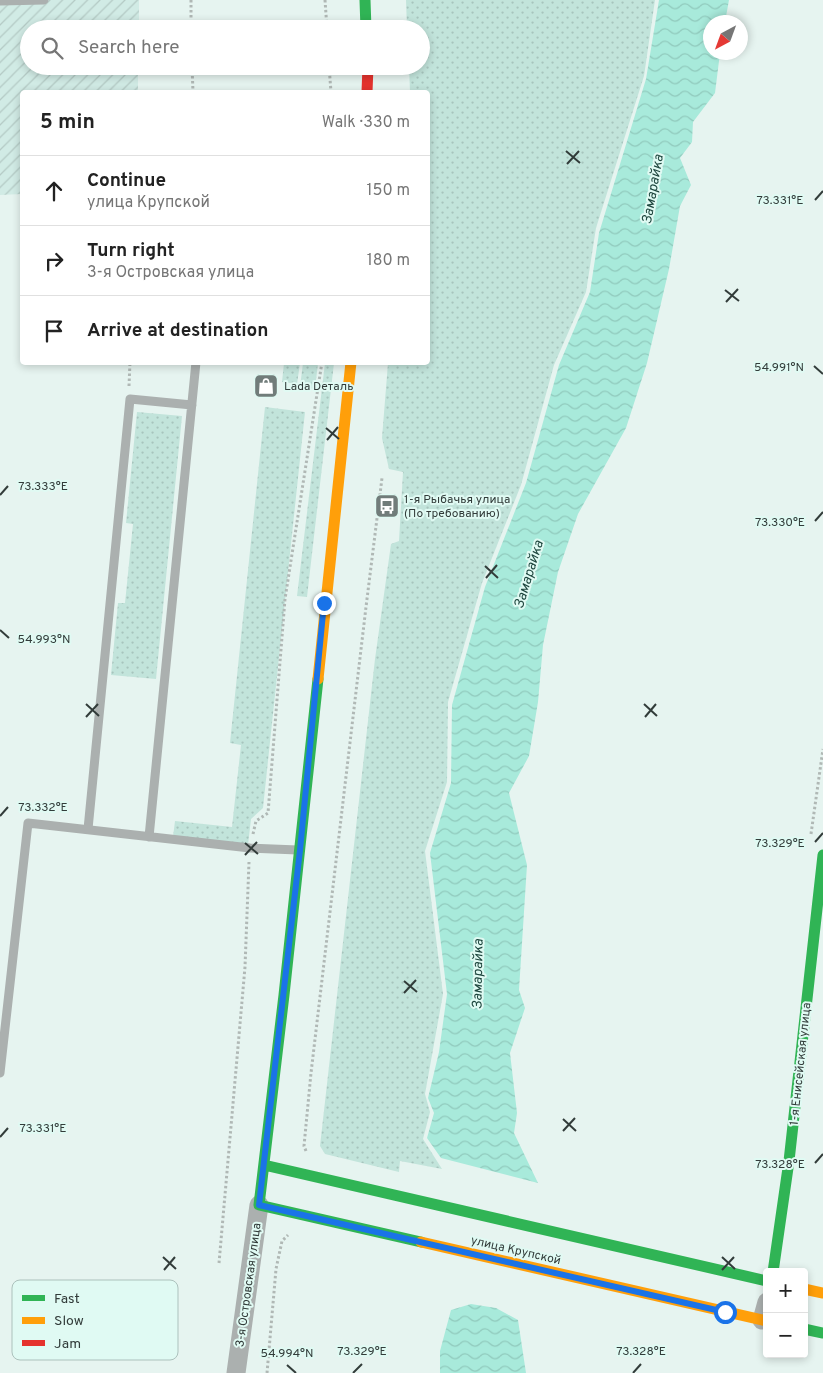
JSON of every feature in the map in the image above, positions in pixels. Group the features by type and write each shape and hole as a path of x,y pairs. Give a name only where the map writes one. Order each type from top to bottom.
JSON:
{"main road":[{"path":"365,0 366,20"},
{"path":"367,90 368,75"},
{"name":"3-я Островская улица","path":"259,1205 300,850 350,365"},
{"name":"1-я Енисейская улица","path":"774,1268 789,1161 823,855"},
{"path":"264,1165 763,1280"},
{"name":"улица Крупской","path":"259,1205 763,1314"},
{"path":"808,1290 823,1293"},
{"path":"808,1330 823,1333"}],"street":[{"name":"3-я Островская улица","path":"236,1373 259,1205"}],"lane":[{"path":"0,1 44,0"},
{"path":"149,837 196,365"},
{"path":"88,829 130,399 192,405"},
{"path":"0,1073 28,823 250,848 300,850"}],"path":[{"path":"191,0 191,20"},
{"path":"325,0 326,20"},
{"path":"192,75 193,90"},
{"path":"330,75 331,90"},
{"path":"130,365 130,399"},
{"path":"219,1263 245,966 250,848 256,821 268,813 285,599 322,365"},
{"path":"306,1153 304,1146 311,1072 382,478"},
{"path":"267,1373 276,1269 282,1241 288,1235 293,1235"}],"shaded area":[{"path":"0,0 139,0 139,20 20,20 20,75 138,75 138,90 20,90 20,194 0,195"},
{"path":"406,0 655,0 644,76 596,228 586,292 554,365 521,485 482,583 448,702 447,782 425,851 443,994 425,1094 430,1112 423,1139 442,1169 400,1161 399,1172 325,1154 320,1146 375,659 391,544 399,541 403,472 389,469 382,438 388,365 430,365 430,90 410,90 409,75 430,75 430,20 407,20"},
{"path":"284,365 300,365 297,384 282,382"},
{"path":"303,365 318,365 315,389 300,387"},
{"path":"325,365 334,365 307,597 297,596"},
{"path":"265,407 305,412 263,808 251,819 248,845 173,837 175,821 232,827 241,745 230,743"},
{"path":"137,412 182,416 156,679 111,675 118,603 125,603 133,524 126,523"}],"water":[{"name":"Замарайка","path":"659,0 729,0 726,15 703,15 703,60 719,60 715,93 693,122 692,142 680,158 691,185 680,206 669,269 647,363 626,428 578,514 558,572 543,645 538,702 529,756 509,793 527,865 519,990 525,1008 510,1053 517,1113 514,1133 538,1183 441,1158 427,1138 434,1113 428,1098 439,1052 447,994 430,853 451,783 452,705 485,587 526,483 559,365 590,292 599,233 646,79"},
{"path":"471,1304 496,1308 518,1320 526,1373 440,1373 440,1351 451,1310"}],"traffic: fast":[{"path":"365,0 366,20"},
{"path":"318,679 259,1205 421,1242"},
{"path":"774,1268 789,1161 823,855"},
{"path":"264,1165 763,1280"},
{"path":"808,1330 823,1333"}],"traffic: slow":[{"path":"318,679 351,365"},
{"path":"421,1242 763,1320"},
{"path":"808,1290 823,1293"}],"traffic: jam":[{"path":"367,90 368,75"}],"place":[{"name":"Lada Dеталь","path":"266,386"},
{"name":"1-я Рыбачья улица (По требованию)","path":"387,506"}],"route":[{"path":"324,603 300,850 259,1205 725,1312"}]}
